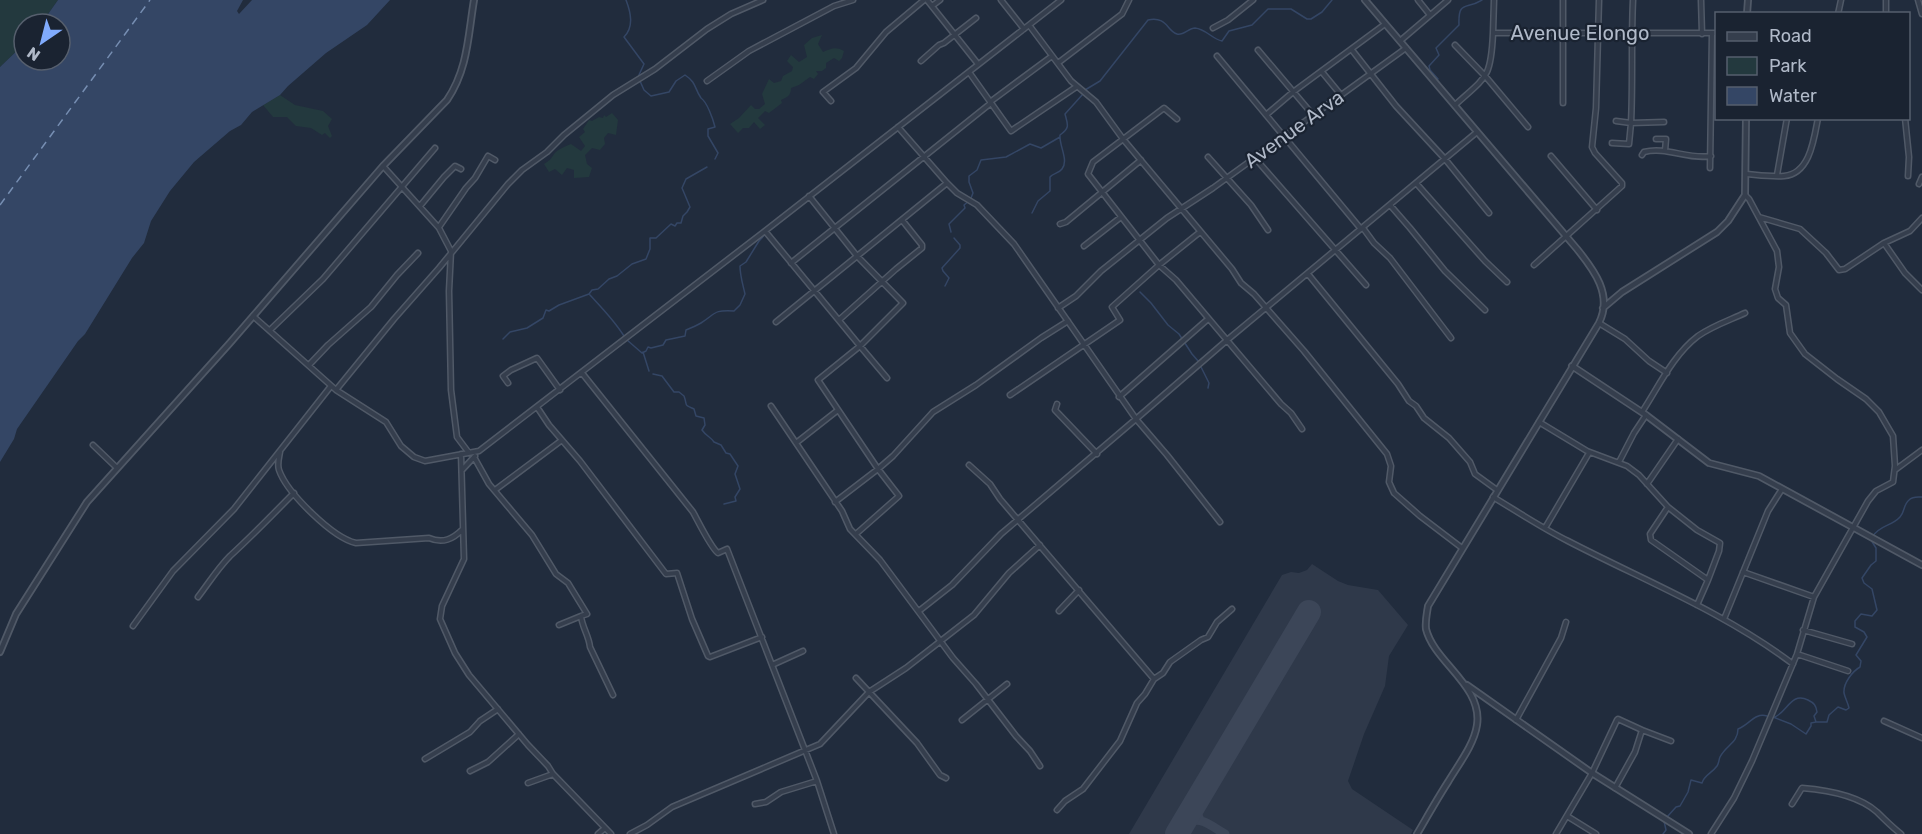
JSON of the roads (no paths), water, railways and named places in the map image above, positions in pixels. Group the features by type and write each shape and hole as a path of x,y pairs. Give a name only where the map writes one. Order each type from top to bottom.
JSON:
{"street":[{"path":"0,652 16,614 87,502 384,166 447,100 464,67 474,0"},
{"path":"336,390 511,180 613,95 638,80 730,14 763,0"},
{"path":"707,81 749,51 834,6 853,0"},
{"path":"831,101 823,92 856,68 886,32 926,0 978,64"},
{"path":"932,6 940,0"},
{"path":"1002,0 1024,29"},
{"path":"461,471 479,451 1061,0"},
{"path":"1058,63 1122,14 1129,0"},
{"path":"1213,28 1228,20 1253,0"},
{"path":"1365,0 1567,236 1597,275 1603,293 1603,308 1599,323 1432,597 1426,617 1426,628 1431,641 1462,682 1475,705 1478,722 1473,739 1417,834"},
{"path":"1418,0 1430,15"},
{"path":"1400,40 1448,0"},
{"path":"1493,33 1494,0"},
{"path":"1563,0 1563,103"},
{"path":"1534,265 1622,186 1595,153 1593,147 1599,0"},
{"path":"1612,143 1629,144 1634,59 1633,0"},
{"path":"1701,0 1702,33"},
{"path":"1918,0 1922,14"},
{"path":"921,61 976,18"},
{"path":"1266,115 1293,92 1385,24"},
{"path":"1029,25 1076,87 1096,102 1123,139 1241,283 1267,309 1387,454 1391,466 1389,482 1394,493 1462,548"},
{"name":"Avenue Elongo","path":"1486,77 1492,59 1493,33 1714,33"},
{"path":"1710,168 1714,33"},
{"path":"1455,45 1486,77 1528,127"},
{"name":"Avenue Arva","path":"1058,308 1076,296 1139,240 1181,208 1227,178 1406,48"},
{"path":"1258,50 1313,115"},
{"path":"1352,50 1396,106 1445,159 1489,213"},
{"path":"791,263 990,102 1052,56"},
{"path":"1217,56 1375,244 1390,258 1451,338"},
{"path":"969,72 1010,130 1013,131 1076,87"},
{"path":"1322,72 1341,95"},
{"path":"1455,105 1486,77"},
{"path":"1177,119 1164,108 1093,162 1088,174 1158,265 1176,280 1226,341 1291,413 1302,429"},
{"path":"1603,308 1622,292 1717,232 1728,221 1745,195 1746,120"},
{"path":"1777,175 1787,120"},
{"path":"1746,174 1784,176 1795,173 1804,166 1809,158 1818,120"},
{"path":"1905,120 1909,156 1908,176"},
{"path":"1616,121 1664,122"},
{"path":"898,127 947,183 957,193 977,206 1014,244 1119,397 1220,522"},
{"path":"919,611 952,585 1001,534 1137,420 1226,341 1477,132"},
{"path":"1656,140 1666,139 1665,151"},
{"path":"270,330 323,279 435,148"},
{"path":"1642,155 1648,151 1665,151 1695,157 1711,156"},
{"path":"439,228 488,156 495,160"},
{"path":"1551,156 1597,210"},
{"path":"1208,157 1251,205 1268,230"},
{"path":"1254,157 1366,285"},
{"path":"1060,224 1066,222 1140,160"},
{"path":"384,166 439,228 452,251 449,291 451,390 457,437 469,453"},
{"path":"420,206 455,166 461,169"},
{"path":"1919,184 1922,177"},
{"path":"776,322 947,183"},
{"path":"1416,183 1485,261 1507,282"},
{"path":"1711,834 1749,769 1797,654 1814,597 1868,501 1876,491 1893,482 1895,470 1893,436 1879,412 1866,399 1805,354 1790,333 1786,305 1778,298 1775,288 1779,267 1778,253 1745,195"},
{"path":"809,196 857,256 903,303 860,346 818,380 899,496 856,534"},
{"path":"1390,205 1448,274 1485,310"},
{"path":"1758,216 1800,229 1826,253 1839,270 1845,269 1884,243 1910,231 1922,218"},
{"path":"1084,246 1121,217"},
{"path":"839,320 922,248 922,244 902,220"},
{"path":"765,231 887,378"},
{"path":"1010,395 1120,320 1112,306 1200,232"},
{"path":"1884,243 1905,273 1922,290"},
{"path":"309,365 371,307 418,253"},
{"path":"1308,274 1398,384 1409,402 1416,406 1424,418 1449,438 1470,462 1475,474 1497,490"},
{"path":"1619,462 1644,413 1680,354 1700,335 1745,313"},
{"path":"253,316 336,390 386,422 401,446 414,457 425,460 479,451"},
{"path":"1119,397 1208,319"},
{"path":"835,502 893,456 933,412 1068,321"},
{"path":"1599,323 1625,339 1648,361 1667,373"},
{"path":"508,383 503,376 536,358 560,390"},
{"path":"1572,366 1644,413 1709,464 1756,475 1922,565"},
{"path":"582,373 693,512 713,549 718,553 727,549 817,781 834,834"},
{"path":"133,626 173,571 224,520 331,386"},
{"path":"1057,404 1055,410 1097,453"},
{"path":"771,406 842,511 849,528 880,560 953,658 1040,766"},
{"path":"537,407 666,574 677,573 692,619 708,656 762,637"},
{"path":"796,443 838,410"},
{"path":"1539,422 1587,452 1619,462 1633,471 1668,507 1697,530 1720,543 1719,551 1697,605"},
{"path":"1647,484 1678,438"},
{"path":"495,490 562,440"},
{"path":"93,445 117,468"},
{"path":"281,450 279,469 294,493 316,518 348,541 356,543 429,538 445,541 464,529"},
{"path":"1895,470 1922,450"},
{"path":"1545,528 1589,453"},
{"path":"461,454 464,563 442,606 440,620 464,668 553,774 611,834"},
{"path":"474,457 483,476 532,535 556,574 568,582 587,614 559,625"},
{"path":"969,465 990,484 1154,679"},
{"path":"1724,619 1768,511 1782,489"},
{"path":"198,597 230,557 294,493"},
{"path":"1493,497 1569,542 1760,639 1793,664"},
{"path":"1668,507 1650,534 1652,540 1708,580"},
{"path":"630,834 672,807 821,743 869,692 906,668 976,613 992,591 1040,545"},
{"path":"1743,572 1814,597"},
{"path":"1059,611 1078,590"},
{"path":"1058,810 1067,799 1083,789 1120,741 1137,703 1154,679 1164,672 1170,662 1208,637 1217,622 1232,609"},
{"path":"581,616 590,647 613,695"},
{"path":"1516,720 1561,638 1566,622"},
{"path":"1803,630 1852,645"},
{"path":"772,665 803,651"},
{"path":"1797,654 1848,671"},
{"path":"856,678 917,743 939,774 946,778"},
{"path":"1462,682 1592,773 1689,834"},
{"path":"962,720 1007,684"},
{"path":"1475,705 1478,699 1486,699"},
{"path":"425,759 470,732 480,721 498,709"},
{"path":"1556,834 1592,773 1618,719 1671,741"},
{"path":"1884,721 1922,738"},
{"path":"1615,788 1635,752 1642,730"},
{"path":"470,771 488,762 519,734"},
{"path":"528,783 553,774"},
{"path":"755,804 766,802 781,792 817,781"},
{"path":"1792,804 1802,788 1824,790 1858,801 1876,811 1885,822 1901,834"},
{"path":"1567,816 1596,834"},
{"path":"598,834 605,828"}],"water":[{"path":"58,0 243,0 237,11 239,14 252,0 390,0 367,25 326,53 280,95 252,112 241,125 230,131 194,162 170,191 151,221 144,243 132,258 85,334 17,429 14,439 0,462 0,67 12,56 12,72 72,72 72,12 50,12"}],"waterway":[{"path":"626,0 631,20 624,37 644,64 638,77"},
{"path":"1085,90 1100,81 1148,20 1159,20 1177,34 1195,28 1222,41 1229,31 1252,25 1268,9 1291,9 1311,19 1322,12 1332,0"},
{"path":"1438,79 1429,66 1439,55 1436,48 1459,25 1462,9 1482,0"},
{"path":"640,81 644,90 651,96 669,92 676,81 685,75 692,81 708,107 715,127 708,129 708,136 718,153 715,159"},
{"path":"1032,213 1038,201 1050,191 1050,177 1061,170 1064,165 1060,135 1067,126 1065,114 1083,94"},
{"path":"971,198 973,193 969,176 977,170 981,160 1006,157 1030,144 1041,148 1060,137"},
{"path":"503,339 510,332 527,328 543,318 546,310 549,311 589,294 632,264 646,259 650,249 650,238 656,238 671,224 675,226 681,223 690,207 682,188 686,179 707,167"},
{"path":"951,232 949,224 969,201"},
{"path":"627,340 642,353 648,347 663,345 666,340 685,336 686,330 715,313 734,311 745,294 740,266 746,262 759,241 770,229"},
{"path":"945,286 949,278 942,268 960,248 954,238"},
{"path":"1140,292 1168,325 1179,334 1199,362"},
{"path":"590,295 624,336"},
{"path":"643,352 649,371"},
{"path":"1201,367 1209,383 1208,388"},
{"path":"653,374 662,376 674,392 679,392 684,396 686,405 694,409 696,416 704,418 705,425 702,430 714,442 721,445 738,466 735,474 740,489 735,497 736,501 724,504"},
{"path":"1873,536 1900,517 1911,499 1922,497"},
{"path":"1775,717 1798,698 1814,704 1817,712 1814,716 1816,722 1827,722 1829,715 1838,707 1846,710 1849,708 1844,693 1845,685 1860,667 1861,661 1856,655 1867,637 1864,632 1855,627 1855,621 1861,614 1872,616 1877,610 1872,589 1864,583 1862,578 1876,561 1876,548 1871,540"},
{"path":"1667,817 1676,807 1680,806 1688,792 1691,780 1702,783 1704,778 1717,766 1722,753 1736,738 1738,729 1755,717 1767,716"},
{"path":"1773,717 1791,724 1806,734 1811,723 1816,722"},
{"path":"1663,834 1666,830 1664,821"}]}
